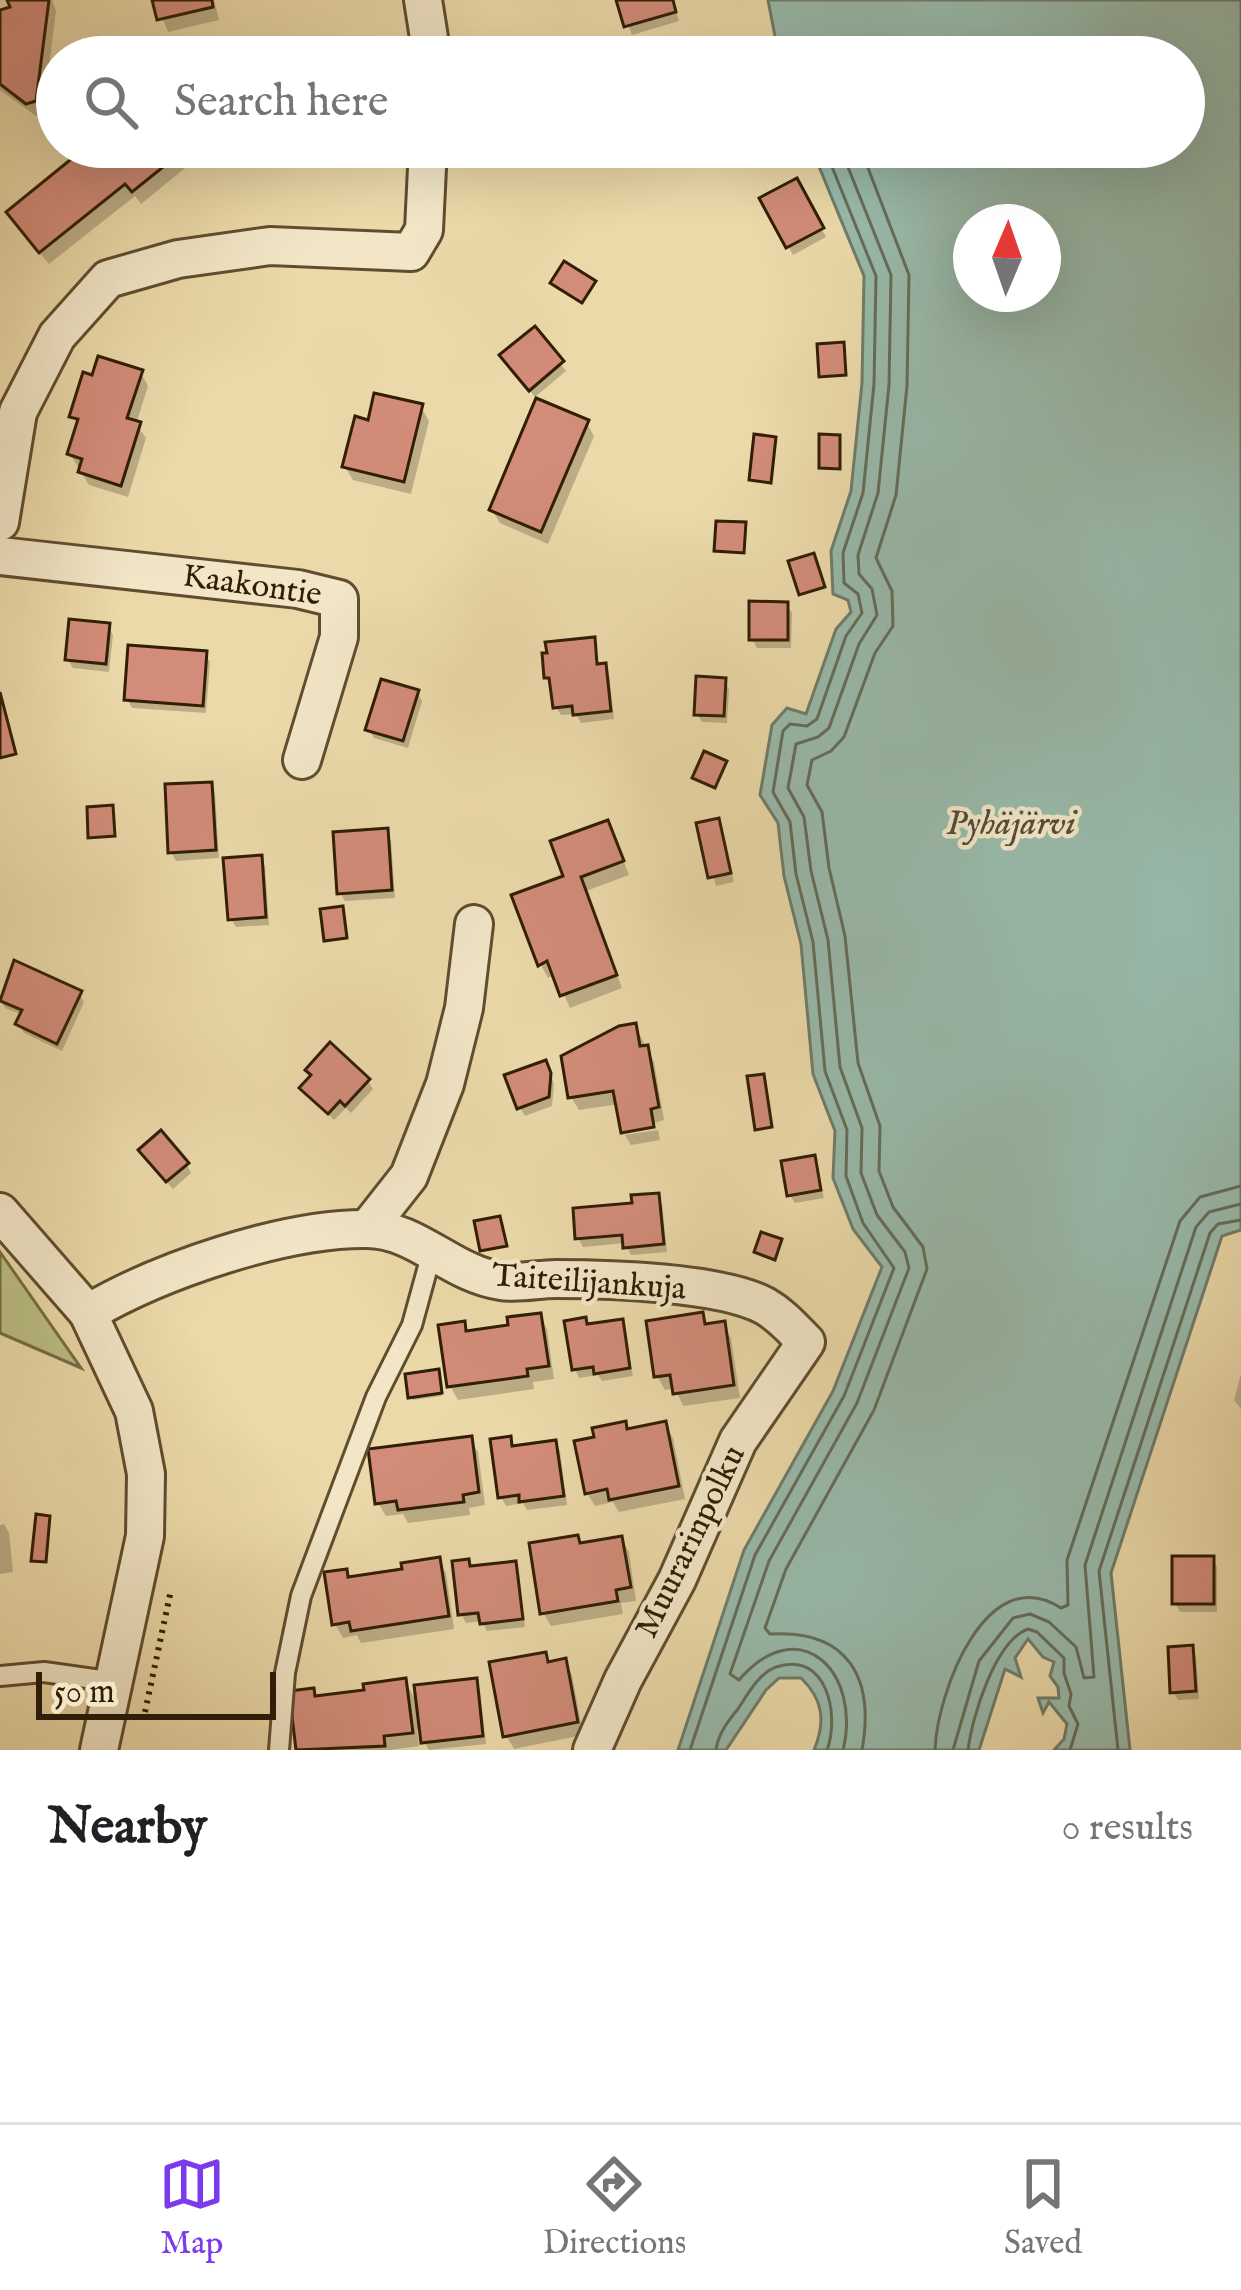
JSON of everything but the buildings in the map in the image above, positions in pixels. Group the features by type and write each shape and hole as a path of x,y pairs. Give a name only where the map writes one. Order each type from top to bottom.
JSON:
{"street":[{"path":"423,0 429,36"},
{"path":"0,522 19,412 56,336 108,279 178,259 270,245 410,252 424,230 427,168"},
{"name":"Kaakontie","path":"0,556 298,589 339,599 339,637 302,760"},
{"path":"368,1228 409,1176 445,1084 464,1008 474,924"},
{"path":"0,1212 88,1313 134,1411 146,1474 145,1536 98,1750"},
{"name":"Taiteilijankuja","path":"88,1313 155,1280 265,1243 368,1228 408,1237 460,1270 504,1282 556,1279 724,1293 763,1305 806,1342"},
{"name":"Muurarinpolku","path":"592,1750 738,1441 806,1342"}],"lane":[{"path":"279,1750 281,1695 301,1596 376,1397 412,1325 431,1252"},
{"path":"0,1676 44,1672 115,1682"}],"green space":[{"path":"0,1252 81,1368 0,1333"}],"water":[{"name":"Pyhäjärvi","path":"768,0 1241,0 1241,1230 1222,1236 1111,1573 1130,1750 1054,1750 1064,1739 1067,1724 1049,1702 1043,1713 1038,1698 1059,1698 1050,1676 1054,1662 1028,1639 1015,1658 1021,1677 1005,1669 979,1750 814,1750 821,1720 818,1702 801,1678 779,1678 726,1750 678,1750 744,1550 833,1391 882,1267 853,1229 833,1178 835,1131 813,1074 801,944 784,876 778,823 760,795 772,725 787,708 806,714 836,629 851,612 848,600 833,594 831,551 851,491 862,383 864,276 820,168 1205,168 1205,36 775,36"}]}
